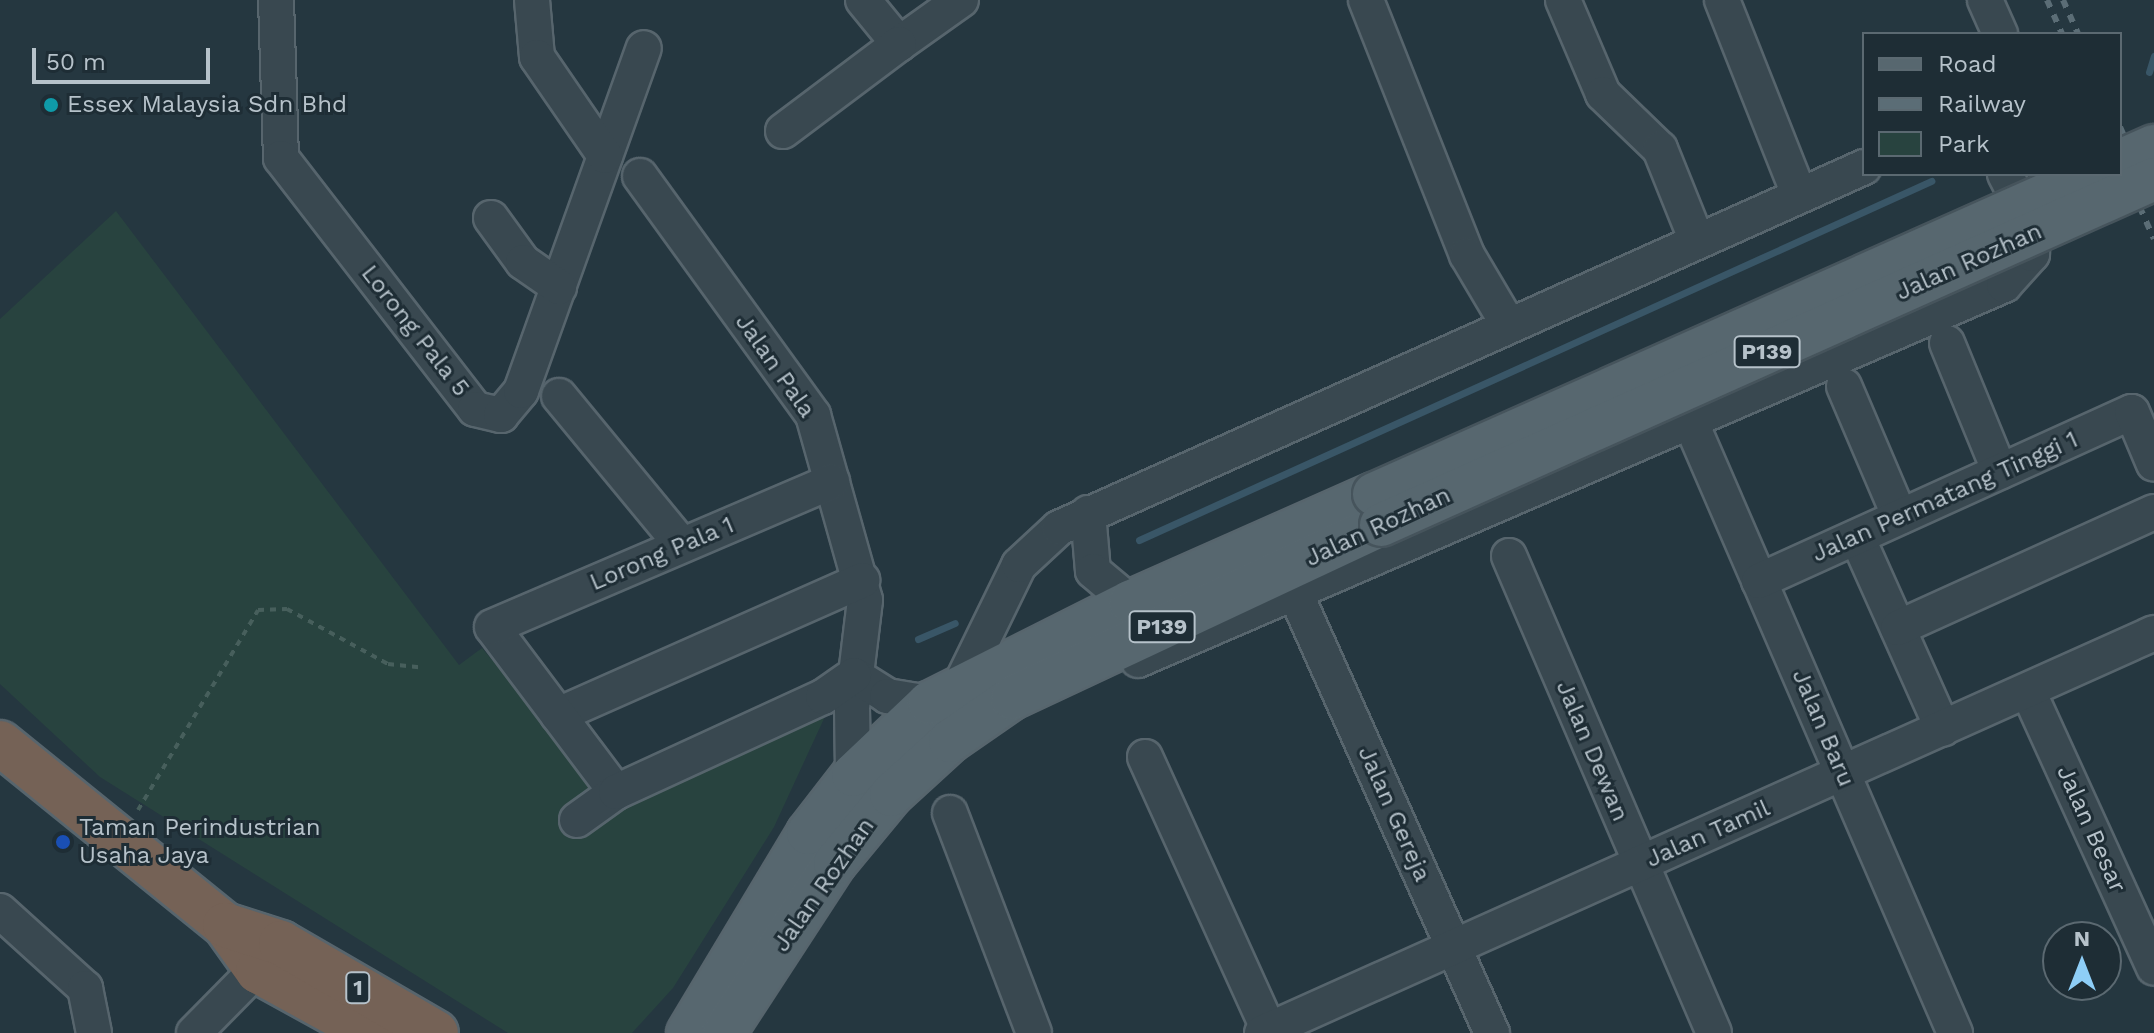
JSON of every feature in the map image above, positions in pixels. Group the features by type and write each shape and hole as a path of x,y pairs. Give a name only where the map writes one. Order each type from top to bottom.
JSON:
{"highway":[{"name":"1","path":"0,743 117,842 371,1033"},
{"name":"1","path":"270,957 436,1033"}],"main road":[{"path":"2122,160 2154,146"},
{"name":"Jalan Rozhan","path":"724,1033 835,863 882,804 950,741 1012,698 1378,510 2088,176"},
{"name":"Jalan Rozhan","path":"688,1033 808,833 853,775 946,693 1130,602 1378,510 2154,179"}],"street":[{"name":"Lorong Pala 5","path":"276,0 281,158 475,409 501,415 521,391 644,48"},
{"path":"532,0 537,57 605,156"},
{"path":"863,0 899,44"},
{"path":"783,131 961,0"},
{"path":"1366,0 1467,255 1509,326"},
{"path":"1563,0 1603,94 1660,149 1697,241"},
{"path":"1722,0 1798,192"},
{"path":"1985,0 1999,32"},
{"path":"577,820 616,792 823,697 854,675 895,700 946,693 1019,565 1038,543 1088,513 1509,326 1798,192 1862,168"},
{"name":"Jalan Pala","path":"640,176 813,415 862,580 865,617 854,675 853,775"},
{"path":"2006,176 2033,229"},
{"path":"950,741 1296,595 2004,285 2032,254 2033,229 2058,176"},
{"path":"491,218 523,262 559,287"},
{"path":"1947,343 2000,472"},
{"path":"1844,386 1900,517"},
{"path":"559,396 682,545"},
{"name":"Jalan Permatang Tinggi 1","path":"1759,581 2132,412 2154,464"},
{"name":"Jalan Baru","path":"1691,423 1955,1033"},
{"name":"Lorong Pala 1","path":"558,715 492,627 832,481"},
{"path":"1898,628 2154,512"},
{"path":"1088,513 1093,571 1130,602"},
{"path":"1857,537 1943,729"},
{"name":"Jalan Dewan","path":"1509,556 1714,1033"},
{"path":"616,792 558,715 862,580"},
{"name":"Jalan Gereja","path":"1296,595 1492,1033"},
{"name":"Jalan Tamil","path":"1266,1032 2154,633"},
{"name":"Jalan Besar","path":"2028,691 2154,968"},
{"path":"1145,757 1266,1032"},
{"path":"950,813 1034,1033"},
{"path":"0,911 85,988 90,1032"},
{"path":"194,1033 270,957"}],"path":[{"path":"117,842 258,610 287,609 388,664 424,668"}],"green space":[{"path":"116,211 459,665 482,648 615,806 828,710 774,827 673,988 632,1033 508,1033 100,777 0,684 0,319"}],"waterway":[{"path":"2149,72 2154,56"},
{"path":"1139,540 1931,181"},
{"path":"918,639 955,623"}],"railway":[{"path":"2047,0 2061,32"},
{"path":"2063,0 2077,32"},
{"path":"2122,131 2154,203"},
{"path":"2122,167 2154,239"}],"place":[{"name":"Essex Malaysia Sdn Bhd","path":"51,105"},
{"name":"Taman Perindustrian Usaha Jaya","path":"63,842"}]}
